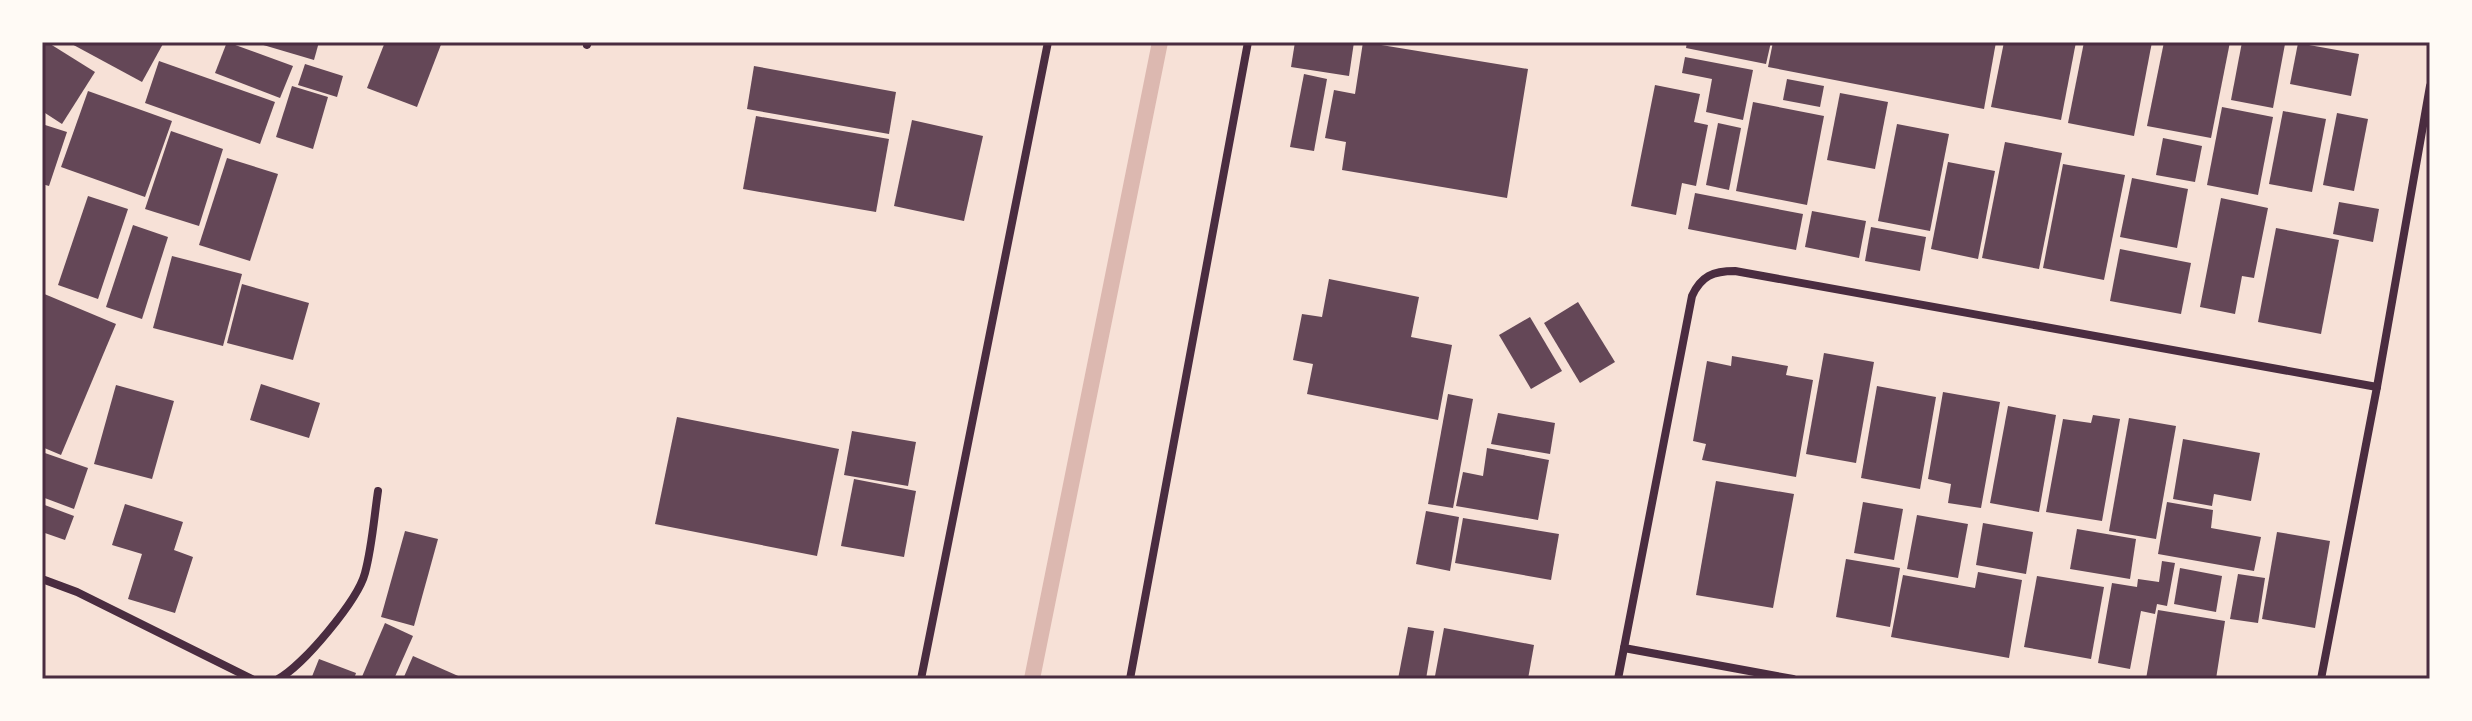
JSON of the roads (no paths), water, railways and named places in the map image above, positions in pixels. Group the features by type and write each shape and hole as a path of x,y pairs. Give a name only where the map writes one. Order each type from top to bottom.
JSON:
{"street":[{"path":"921,679 1048,42"},
{"path":"1130,679 1248,42"},
{"path":"2321,679 2430,86"},
{"path":"1618,679 1692,296 1698,283 1719,271 1735,271 2377,387"},
{"path":"278,679 293,671 352,600 365,575 378,491"},
{"path":"42,579 77,592 252,679"},
{"path":"1624,648 1793,679"}],"waterway":[{"path":"1032,679 1160,42"}]}
